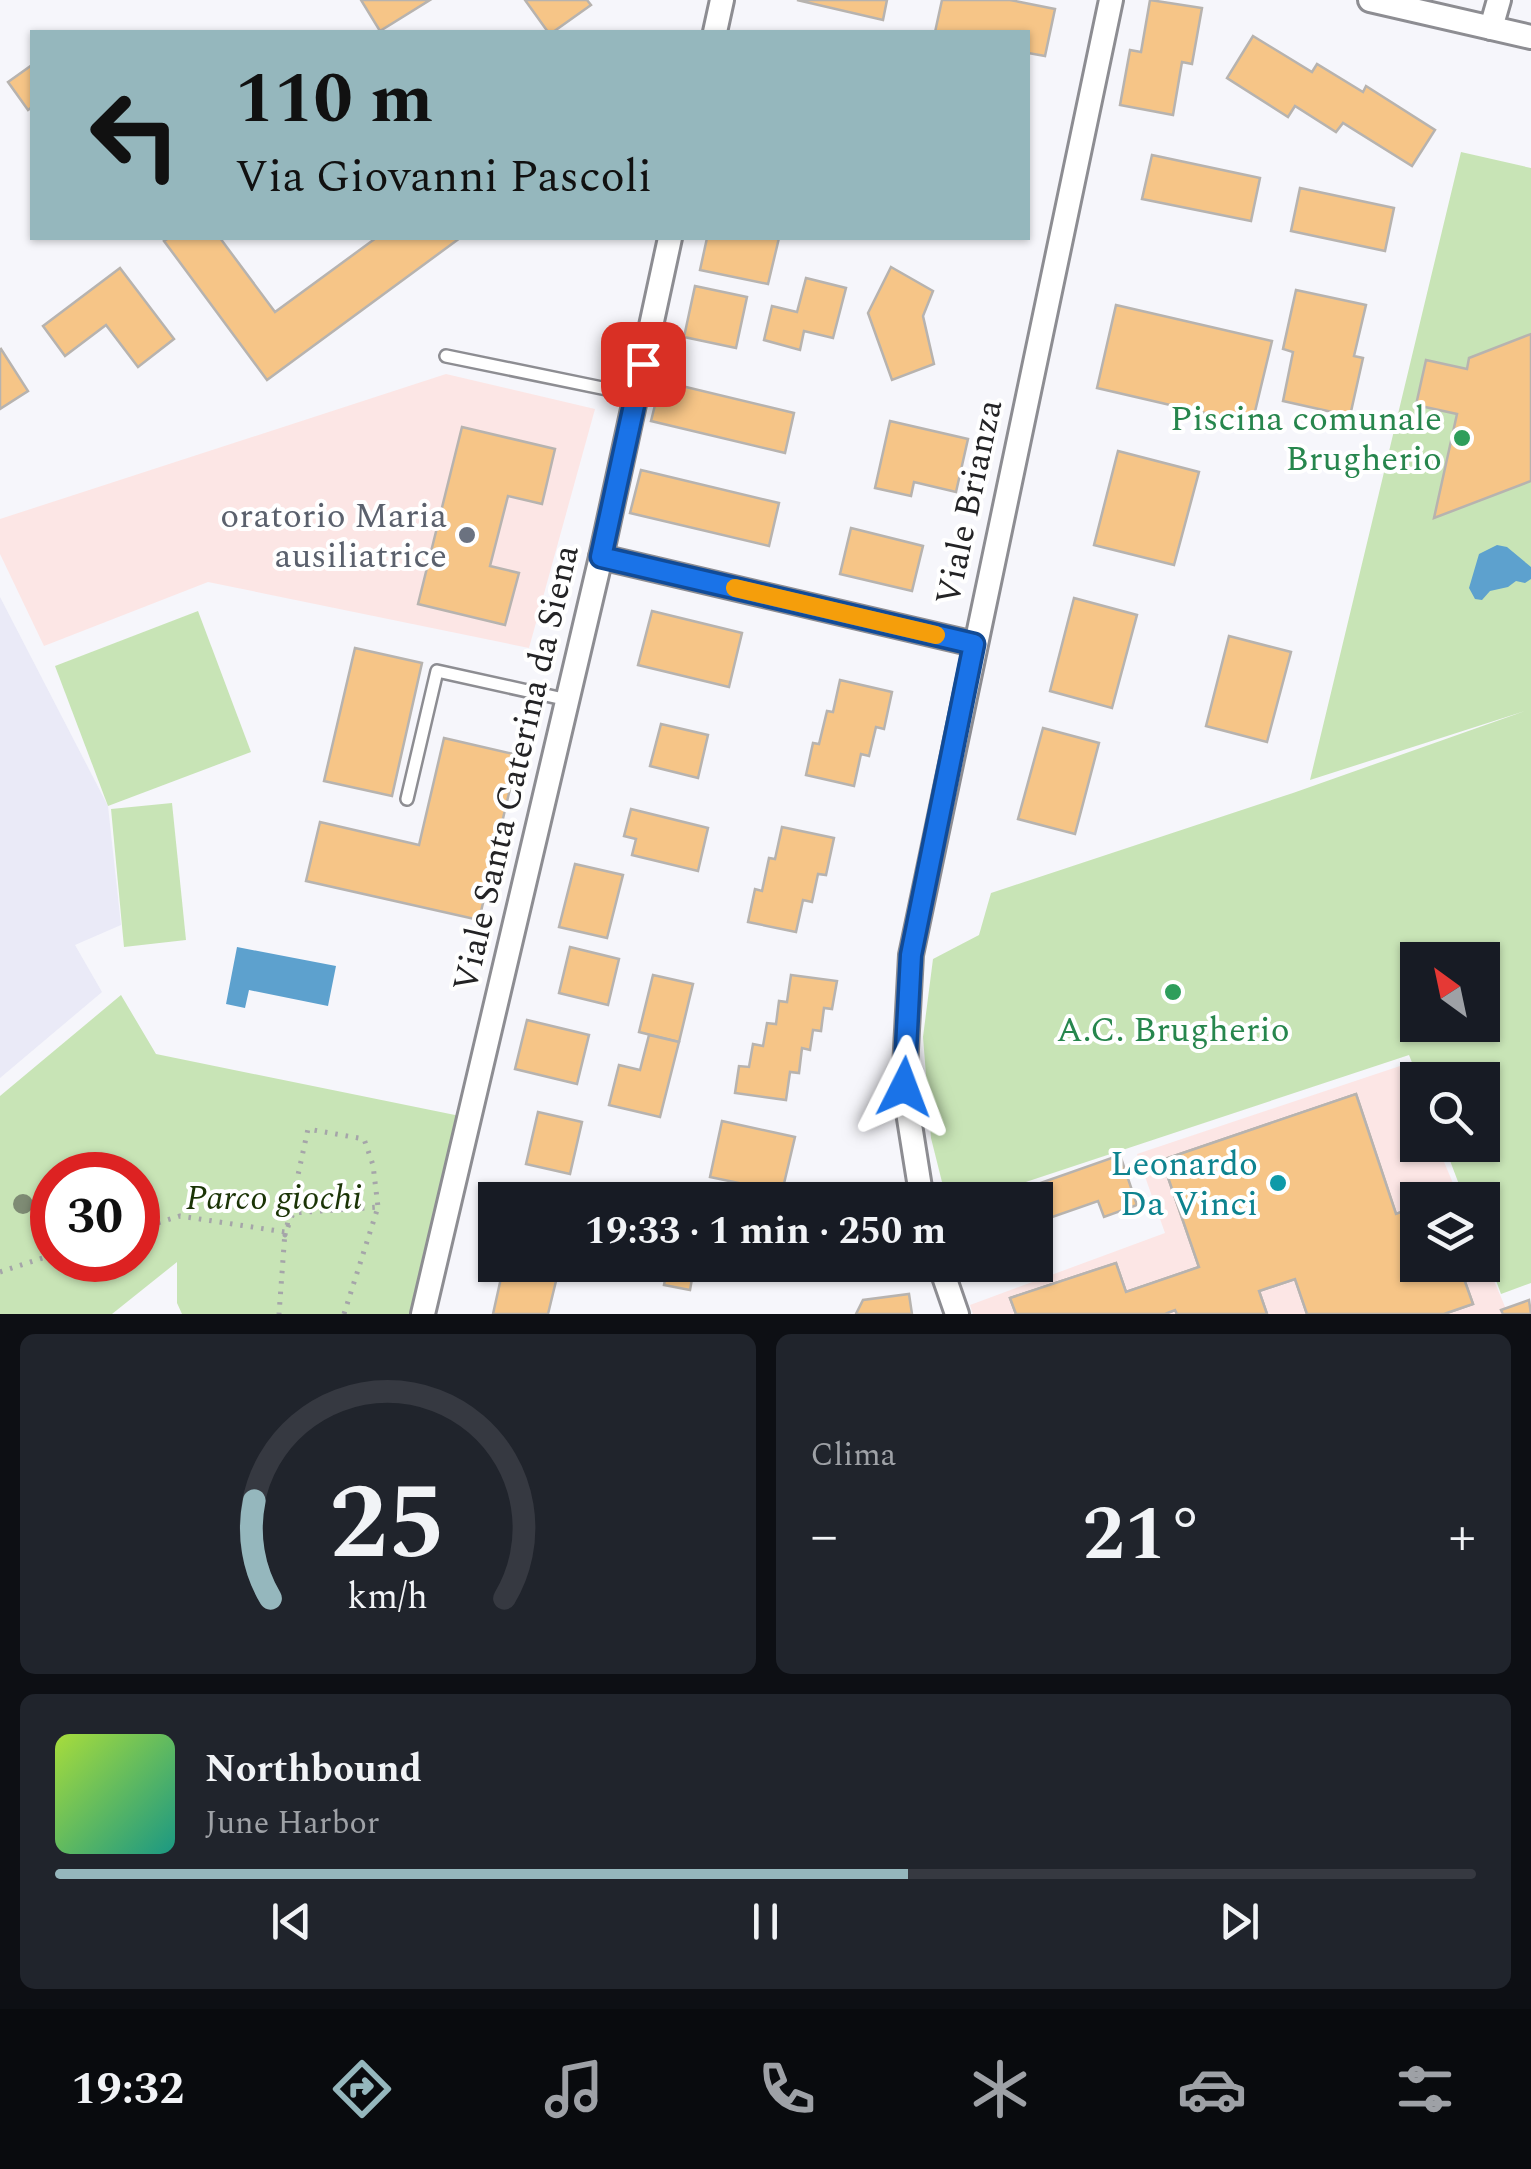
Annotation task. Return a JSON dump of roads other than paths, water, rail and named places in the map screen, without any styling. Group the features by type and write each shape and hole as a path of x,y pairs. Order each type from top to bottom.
{"street":[{"path":"715,30 722,0"},
{"name":"Viale Brianza","path":"919,1182 904,1087 911,955 1110,0"},
{"path":"1370,0 1531,38"},
{"path":"1492,28 1498,0"},
{"name":"Viale Santa Caterina da Siena","path":"423,1314 601,557 670,240"},
{"path":"601,557 974,644"},
{"path":"946,1282 957,1314"}],"lane":[{"path":"446,356 636,395"},
{"path":"408,798 438,670 568,700"}],"water":[{"path":"1497,545 1507,547 1531,567 1531,579 1490,591 1482,600 1475,599 1469,588 1479,554"},
{"path":"237,947 336,966 328,1006 249,990 245,1008 226,1004"}],"place":[{"name":"Piscina comunale Brugherio","path":"1462,438"},
{"name":"oratorio Maria ausiliatrice","path":"467,535"},
{"name":"A.C. Brugherio","path":"1173,992"},
{"name":"Leonardo Da Vinci","path":"1278,1183"}],"park label":[{"name":"Parco giochi","path":"274,1197"}]}
